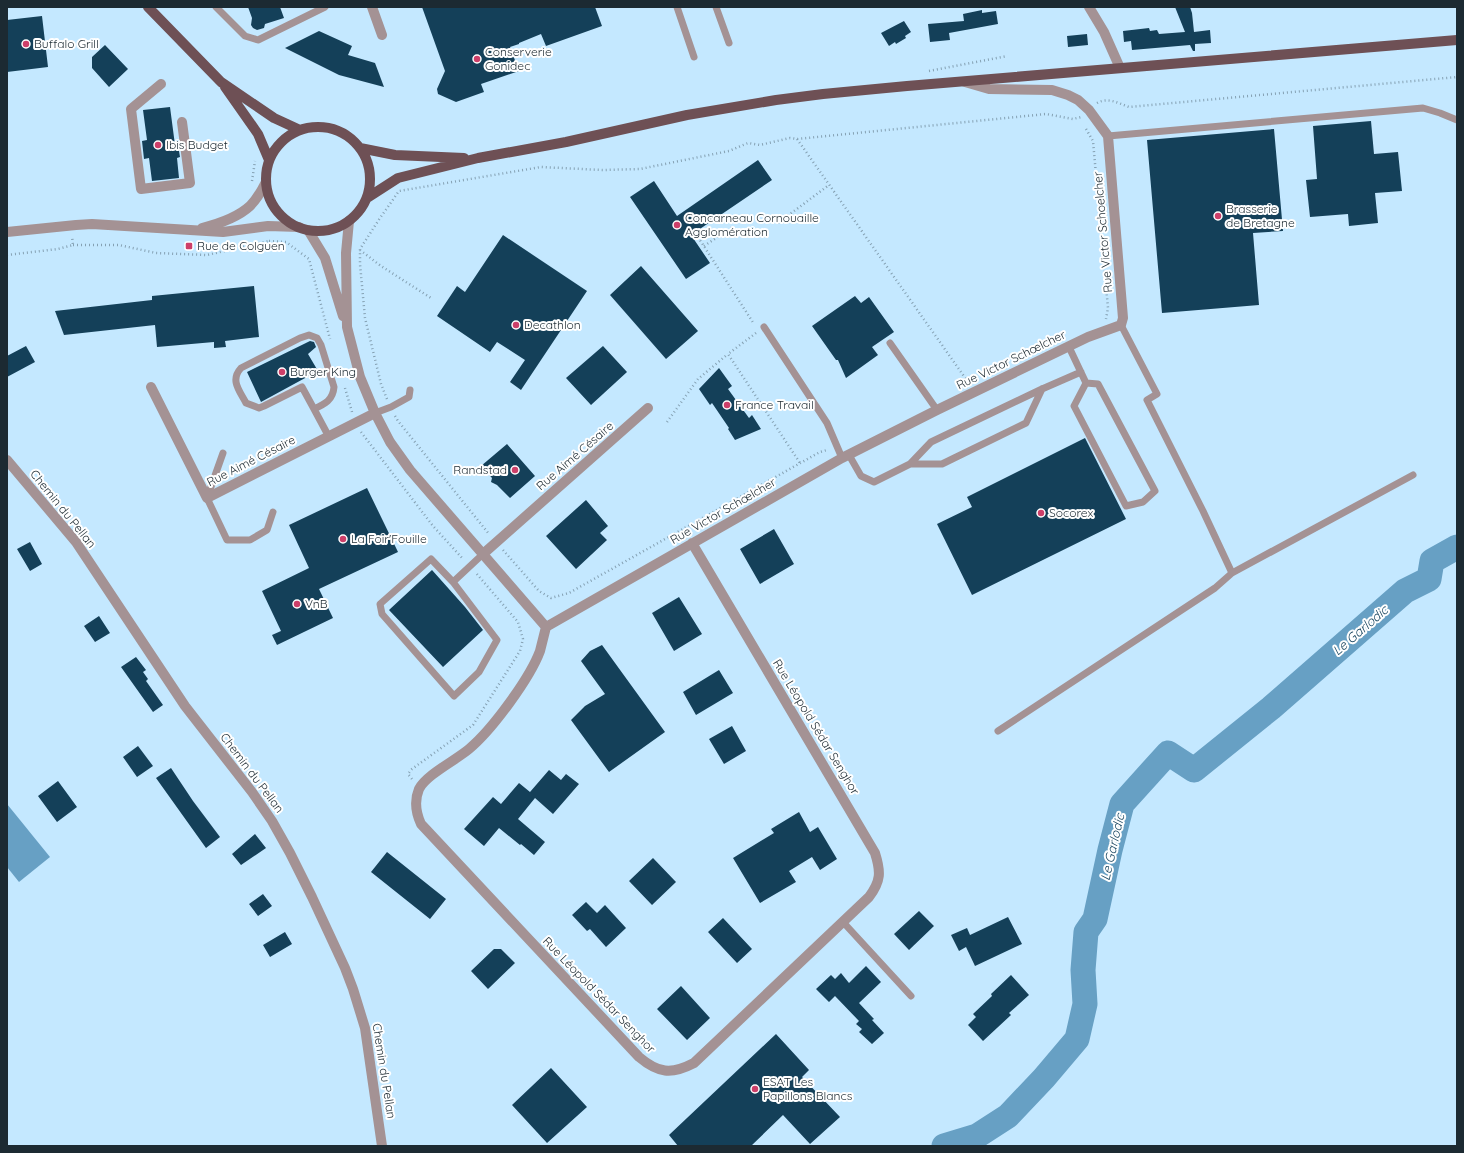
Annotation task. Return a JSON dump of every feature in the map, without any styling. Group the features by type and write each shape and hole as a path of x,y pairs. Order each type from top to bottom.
{"main road":[{"path":"148,7 221,82 258,134 270,160"},
{"path":"367,198 398,178 478,158 559,144 688,115 776,100 846,92 1457,40"},
{"path":"221,82 274,118 300,130"},
{"path":"317,126 333,129 348,136 360,148 367,159 370,172 370,185 367,198 360,211 350,221 336,228 322,231 303,228 288,221 280,214 273,204 266,182 270,160 276,148 286,138 300,130 317,126"},
{"path":"360,148 395,155 478,158"}],"street":[{"path":"372,7 382,35"},
{"path":"1089,7 1104,32 1120,68"},
{"path":"965,82 988,89 1052,90 1068,95 1078,100 1089,110 1108,136"},
{"path":"161,84 131,109 141,189 190,182 182,122"},
{"name":"Rue Victor Schoelcher","path":"1108,136 1123,318 1121,325"},
{"path":"196,230 213,226 237,215 250,206 258,197 266,182"},
{"path":"347,327 346,253 350,221"},
{"path":"7,232 70,225 110,224 223,232 262,227 303,228 325,258 347,327 360,377 375,414 390,442 410,470 546,627 539,651 531,668 491,726 469,749 432,776 420,788"},
{"name":"Rue Victor Schœlcher","path":"546,627 846,456 1088,337 1121,325"},
{"name":"Rue Aimé Césaire","path":"151,387 207,498 375,414"},
{"name":"Rue Aimé Césaire","path":"483,554 648,408"},
{"name":"Chemin du Pellan","path":"7,460 76,542 184,706 252,792 272,821 290,853 312,897 344,968 361,1015 366,1035 382,1146"},
{"name":"Rue Léopold Sédar Senghor","path":"420,788 416,805 417,815 421,824 634,1052 650,1067 664,1070 674,1071 694,1063 869,897 876,888 880,879 875,853 692,543"}],"lane":[{"path":"216,7 245,36 258,40 325,7"},
{"path":"677,7 694,57"},
{"path":"716,7 729,43"},
{"path":"1108,136 1422,108 1457,120"},
{"path":"1121,325 1157,394 1147,400 1203,511 1232,573"},
{"path":"764,327 827,423 838,447 861,476 874,482 910,464 932,442 1081,372"},
{"path":"314,409 326,403 334,393 334,387 321,345 317,338 309,335 300,338 241,368 237,373 235,380 246,403 258,408 302,386 314,409 329,437"},
{"path":"890,343 937,410"},
{"path":"1069,347 1086,383"},
{"path":"1086,383 1098,384 1155,491 1143,502 1126,506 1074,406 1086,383"},
{"path":"910,464 942,464 1026,423 1042,389"},
{"path":"375,414 409,397 410,390"},
{"path":"223,454 207,498 227,540 250,540 267,530 273,512"},
{"path":"998,731 1215,588 1232,573 1413,475"},
{"path":"453,582 483,554"},
{"path":"431,559 453,582 497,640 479,672 454,696 382,614 380,604 431,559"},
{"path":"843,922 911,996"}],"path":[{"path":"838,447 820,452 569,593 551,598 539,591 496,542 398,421 381,384 365,318 360,249 399,191 541,167 602,170 640,169 729,151 748,143 760,145 790,138 797,139 1046,114 1073,119 1080,118 1101,100 1110,100 1129,107 1457,77"},
{"path":"1080,118 1093,141 1094,149 1108,308 1106,320 1100,322"},
{"path":"797,139 969,384 962,387"},
{"path":"252,183 256,156"},
{"path":"778,223 829,185"},
{"path":"70,225 73,245"},
{"path":"262,227 269,241"},
{"path":"704,246 733,227"},
{"path":"668,422 698,379 759,330 698,237"},
{"path":"7,255 58,249 73,245 119,245 156,253 207,255 269,241 286,242 309,259 331,339"},
{"path":"360,249 381,266 431,298"},
{"path":"728,354 800,463"},
{"path":"344,385 355,423 366,440 433,526 518,622 523,639 520,651 473,725 412,769 408,774 420,788"}],"water":[{"path":"7,804 50,857 19,882 7,867"}],"building":[{"path":"248,7 280,7 284,18 265,24 264,28 257,30 251,25 252,18"},
{"name":"Conserverie Gonidec","path":"422,7 595,7 602,26 546,46 541,34 510,47 519,71 481,84 484,92 456,102 438,94 437,89 445,71"},
{"path":"1175,7 1190,7 1194,32 1210,30 1211,43 1195,44 1195,51 1193,51 1190,45 1132,50 1131,41 1124,42 1123,31 1149,28 1150,31 1157,30 1159,34 1185,32"},
{"path":"982,10 982,13 996,11 998,24 949,33 950,40 930,42 928,24 964,21 963,14"},
{"name":"Buffalo Grill","path":"42,16 48,67 7,72 7,20"},
{"path":"904,21 911,32 905,36 906,38 889,46 881,33"},
{"path":"319,31 352,46 348,55 375,63 384,87 339,75 285,48"},
{"path":"1087,34 1088,45 1068,47 1067,36"},
{"path":"105,45 128,69 109,87 92,68 92,57"},
{"name":"Ibis Budget","path":"170,107 175,145 178,145 180,157 177,158 179,178 152,181 149,158 144,159 142,141 147,140 143,110"},
{"path":"1371,121 1374,154 1398,152 1402,191 1375,193 1378,223 1349,226 1348,214 1310,217 1306,180 1317,179 1313,126"},
{"name":"Brasserie de Bretagne","path":"1274,129 1283,231 1253,233 1259,305 1162,313 1147,140"},
{"name":"Concarneau Cornouaille Agglomération","path":"758,160 772,180 691,235 710,263 686,279 630,197 654,181 677,216"},
{"path":"503,235 587,291 521,390 510,382 525,360 497,342 490,352 437,316 457,286 465,292"},
{"path":"641,266 698,331 666,359 610,295"},
{"path":"254,286 259,337 225,341 226,347 214,348 214,342 157,347 155,325 64,335 55,311 152,300 152,296"},
{"path":"855,296 861,303 869,297 894,332 872,347 878,355 846,378 838,360 836,360 812,326"},
{"name":"Burger King","path":"310,341 314,342 316,347 308,354 318,371 261,402 247,372"},
{"path":"26,346 35,362 7,377 7,356"},
{"path":"603,346 627,372 591,405 566,378"},
{"path":"719,368 732,386 728,389 749,418 752,415 761,429 735,440 728,429 729,428 712,403 710,405 699,389"},
{"name":"Socorex","path":"1085,438 1126,519 972,595 937,524 972,507 967,497"},
{"path":"507,444 535,476 510,498 497,485 491,482 492,478 481,466"},
{"name":"La Foir'Fouille","path":"367,488 398,552 319,589 333,618 277,645 272,635 281,631 262,591 309,568 289,525"},
{"path":"586,500 608,526 600,533 607,540 576,569 546,536"},
{"path":"774,529 794,564 760,584 740,549"},
{"path":"30,542 42,564 30,571 17,549"},
{"path":"432,570 483,630 443,667 389,610"},
{"path":"679,597 702,634 674,651 652,613"},
{"path":"99,616 110,633 95,642 84,626"},
{"path":"602,645 665,732 609,772 571,720 585,706 605,694 581,661 590,651"},
{"path":"136,657 146,670 143,672 148,679 146,681 163,705 153,712 121,667"},
{"path":"719,670 733,693 696,715 683,692"},
{"path":"732,726 746,751 724,764 709,739"},
{"path":"138,746 153,766 137,777 123,757"},
{"path":"171,768 220,837 206,848 156,778"},
{"path":"549,770 561,780 566,774 579,784 553,814 535,798 518,819 545,842 534,855 499,828 484,846 464,829 493,797 501,804 519,783 530,792"},
{"path":"58,781 77,807 57,822 38,796"},
{"path":"799,812 810,832 818,827 837,859 820,870 812,857 789,871 796,882 760,903 733,858 774,833 771,829"},
{"path":"255,834 266,848 241,865 232,854"},
{"path":"387,852 446,899 430,919 371,872"},
{"path":"653,858 676,882 652,905 629,881"},
{"path":"263,894 272,906 258,916 249,904"},
{"path":"586,902 597,913 605,905 626,928 606,947 590,929 587,931 572,915"},
{"path":"919,911 934,926 909,950 894,934"},
{"path":"1008,917 1022,944 975,966 966,947 959,951 951,935 967,928 970,935"},
{"path":"723,918 752,949 737,963 708,932"},
{"path":"285,932 292,944 270,957 263,945"},
{"path":"494,949 501,949 515,963 488,989 471,971"},
{"path":"866,966 881,982 859,1003 874,1019 872,1020 884,1033 872,1044 859,1032 862,1029 856,1024 859,1021 835,996 829,1002 816,989 831,975 835,979 841,973 849,983"},
{"path":"1011,975 1029,995 1009,1013 1011,1015 983,1041 968,1025 976,1017 973,1014"},
{"path":"681,986 710,1018 687,1040 657,1009"},
{"name":"ESAT Les Papillons Blancs","path":"776,1034 809,1070 802,1077 840,1117 810,1144 783,1115 751,1146 678,1146 669,1135"},
{"path":"551,1068 587,1107 547,1143 512,1105"}],"waterway":[{"name":"Le Garlodic","path":"944,1146 977,1136 1008,1116 1044,1078 1077,1039 1085,1004 1083,970 1086,932 1095,919 1122,804 1168,753 1194,770 1271,708 1405,591 1429,579 1432,561 1457,547"}],"place":[{"name":"Buffalo Grill","path":"26,44"},
{"name":"Conserverie Gonidec","path":"477,59"},
{"name":"Ibis Budget","path":"158,145"},
{"name":"Brasserie de Bretagne","path":"1218,216"},
{"name":"Concarneau Cornouaille Agglomération","path":"677,225"},
{"name":"Rue de Colguen","path":"189,246"},
{"name":"Decathlon","path":"516,325"},
{"name":"Burger King","path":"282,372"},
{"name":"France Travail","path":"727,405"},
{"name":"Randstad","path":"515,470"},
{"name":"Socorex","path":"1041,513"},
{"name":"La Foir'Fouille","path":"343,539"},
{"name":"VnB","path":"297,604"},
{"name":"ESAT Les Papillons Blancs","path":"755,1089"}]}
